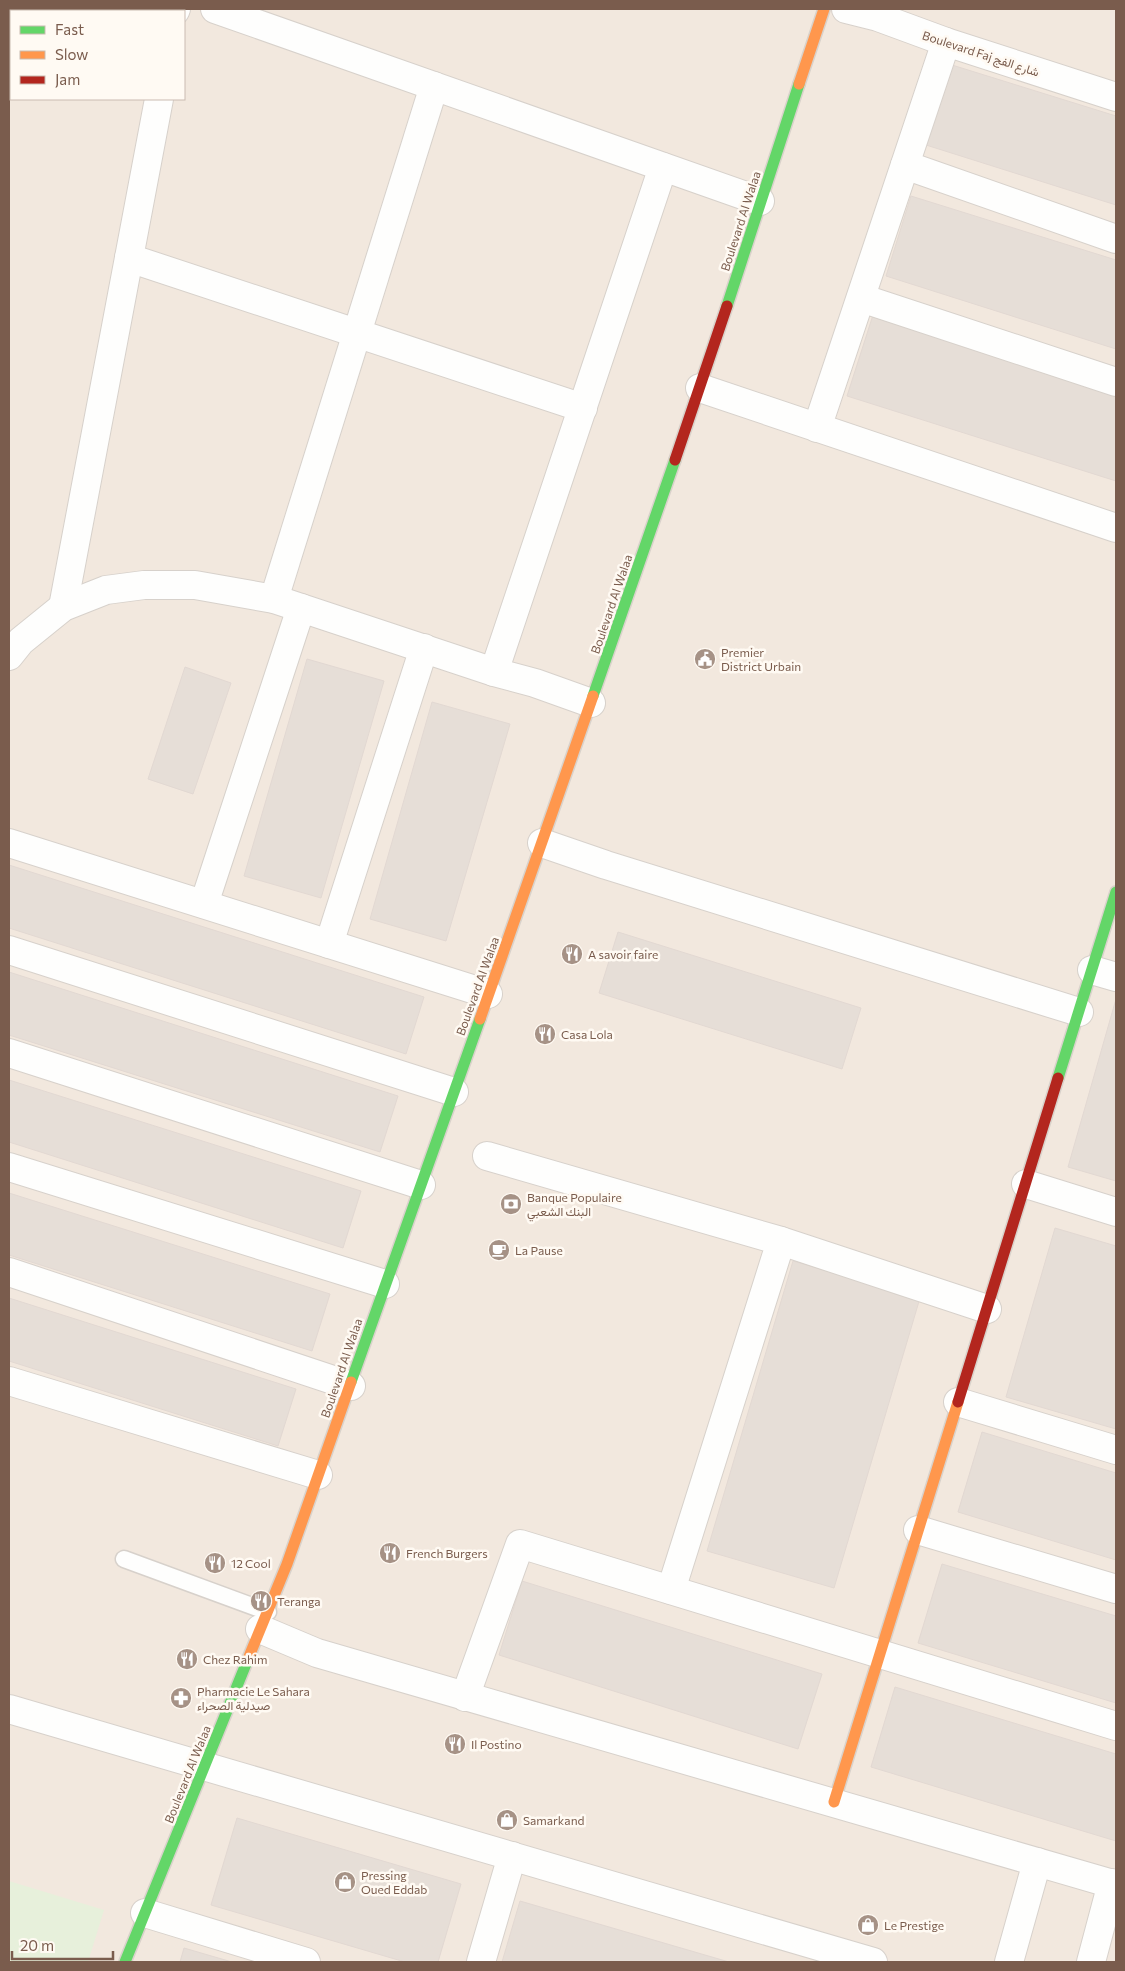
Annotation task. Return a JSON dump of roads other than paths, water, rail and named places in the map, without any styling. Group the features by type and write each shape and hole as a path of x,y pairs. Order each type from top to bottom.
{"main road":[{"name":"Boulevard Al Walaa","path":"125,1962 287,1564 542,844 700,388 824,9"},
{"path":"834,1802 1079,1012 1104,973 1116,892"}],"street":[{"path":"215,9 760,201"},
{"name":"Boulevard Faj شارع الفج","path":"846,9 878,17 946,42 1116,97"},
{"path":"817,428 946,42"},
{"path":"274,599 434,86"},
{"path":"63,607 159,100"},
{"path":"905,165 1116,239"},
{"path":"494,672 663,167"},
{"path":"129,258 583,408"},
{"path":"861,298 1116,382"},
{"path":"700,388 1116,528"},
{"path":"9,656 21,641 63,607 106,590 144,585 195,585 274,599 494,672 535,683 591,703"},
{"path":"204,904 301,608"},
{"path":"329,944 424,648"},
{"path":"9,842 488,994"},
{"path":"542,844 1079,1012"},
{"path":"9,950 454,1092"},
{"path":"9,1053 421,1185"},
{"path":"487,1156 781,1241 987,1309"},
{"path":"9,1167 385,1284"},
{"path":"1026,1184 1116,1212"},
{"path":"671,1590 781,1241"},
{"path":"9,1272 350,1386"},
{"path":"9,1381 318,1476"},
{"path":"958,1402 1116,1450"},
{"path":"918,1530 1116,1589"},
{"path":"465,1697 520,1544 1116,1726"},
{"path":"264,1620 316,1653 1114,1884 1092,1962"},
{"path":"9,1708 874,1962"},
{"path":"481,1962 512,1856"},
{"path":"1009,1962 1038,1862"},
{"path":"145,1913 306,1962"}],"lane":[{"path":"124,1559 264,1620"}],"place":[{"name":"Premier District Urbain","path":"705,659"},
{"name":"A savoir faire","path":"572,954"},
{"name":"Casa Lola","path":"545,1034"},
{"name":"Banque Populaire البنك الشعبي","path":"511,1204"},
{"name":"La Pause","path":"499,1250"},
{"name":"French Burgers","path":"390,1553"},
{"name":"12 Cool","path":"215,1563"},
{"name":"Teranga","path":"261,1601"},
{"name":"Chez Rahim","path":"187,1659"},
{"name":"Pharmacie Le Sahara صيدلية الصحراء","path":"181,1698"},
{"name":"Il Postino","path":"455,1744"},
{"name":"Samarkand","path":"507,1820"},
{"name":"Pressing Oued Eddab","path":"345,1882"},
{"name":"Le Prestige","path":"868,1925"}]}
